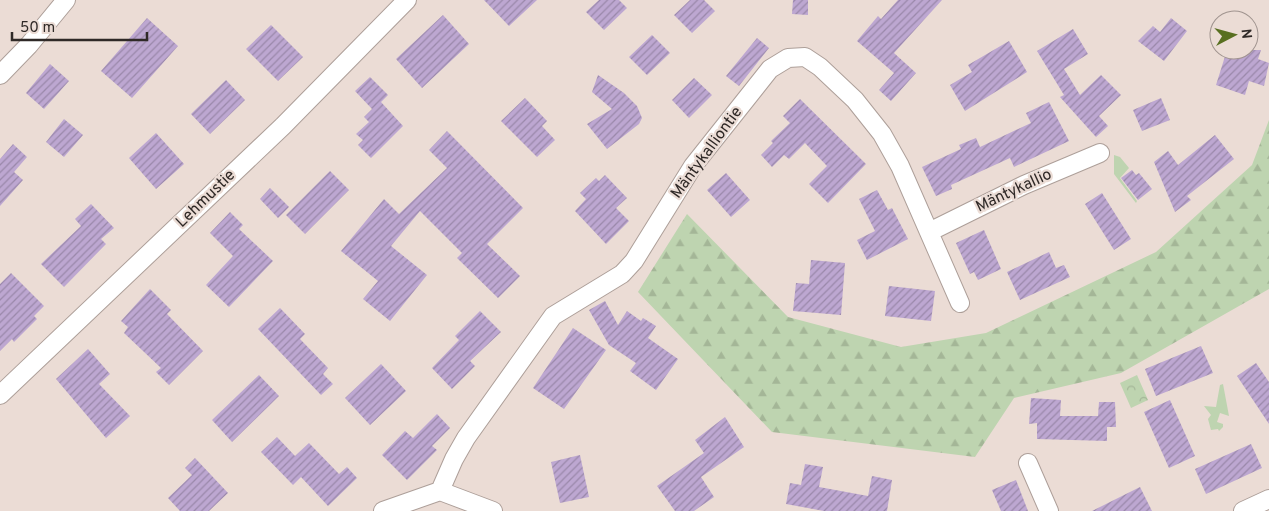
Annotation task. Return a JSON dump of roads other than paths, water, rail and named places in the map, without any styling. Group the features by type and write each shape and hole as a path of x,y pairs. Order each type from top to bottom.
{"street":[{"path":"0,75 29,45 66,0"},
{"name":"Lehmustie","path":"0,394 283,126 407,0"},
{"name":"Mäntykalliontie","path":"440,491 454,459 466,438 553,316 622,274 634,261 693,166 770,69 788,58 799,56 810,59 855,100 882,134 900,166 960,302"},
{"name":"Mäntykallio","path":"929,232 1024,185 1100,153"},
{"path":"1028,463 1048,511"},
{"path":"384,511 440,491 492,511"},
{"path":"1244,511 1269,499"}]}
